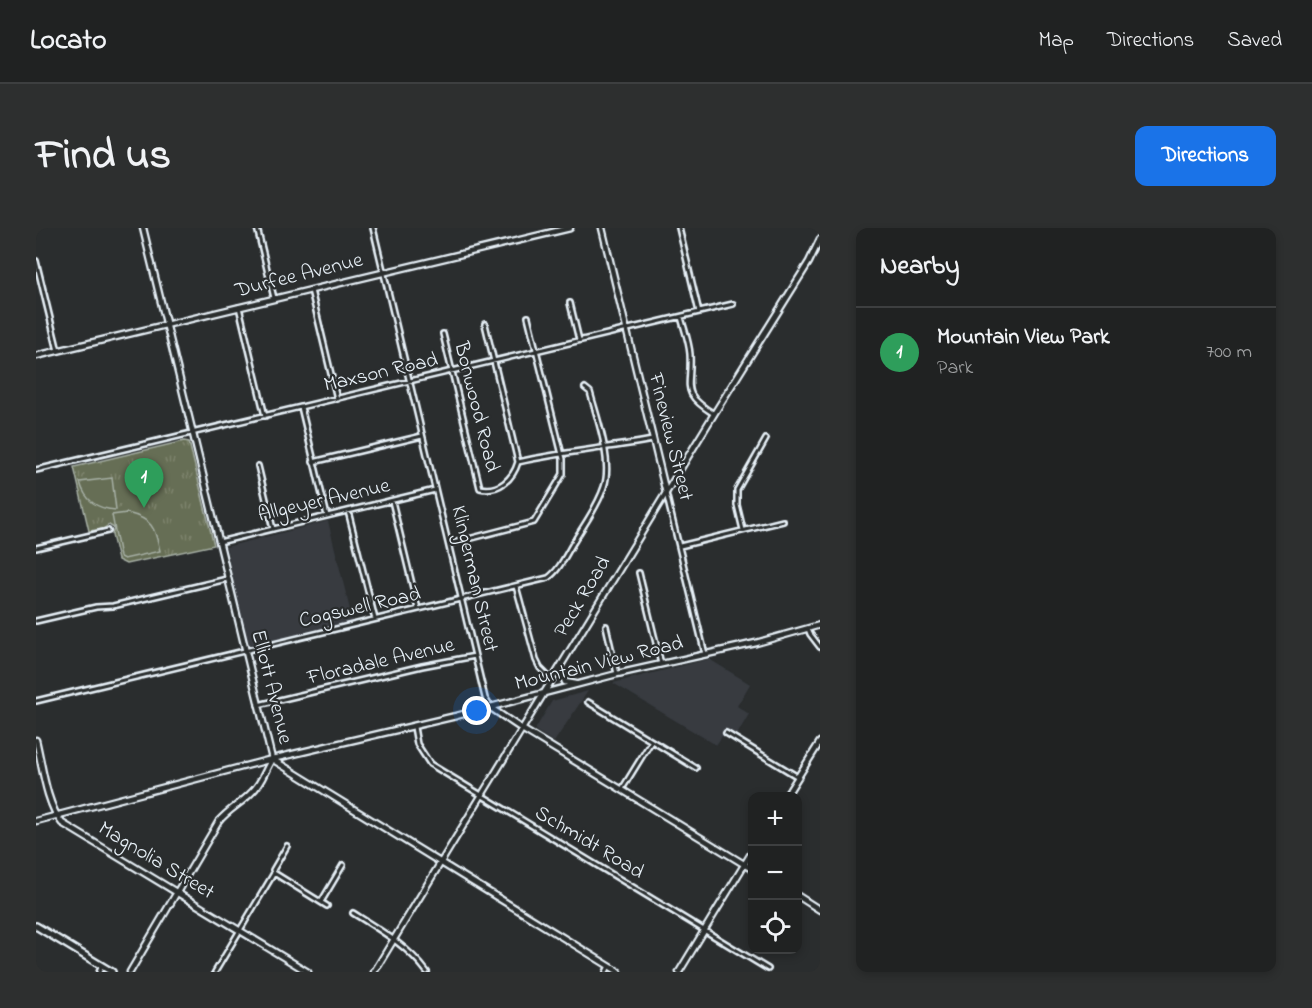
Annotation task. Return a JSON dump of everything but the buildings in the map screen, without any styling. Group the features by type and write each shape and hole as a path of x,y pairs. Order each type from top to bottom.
{"main road":[{"path":"36,926 101,969 112,972"}],"street":[{"name":"Elliott Avenue","path":"143,228 272,759 619,972"},
{"path":"257,228 274,298"},
{"name":"Klingerman Street","path":"372,228 485,698 491,708"},
{"name":"Durfee Avenue","path":"36,356 570,228"},
{"name":"Fineview Street","path":"602,228 705,654"},
{"path":"679,228 699,312"},
{"name":"Peck Road","path":"374,972 813,255 820,239"},
{"path":"813,255 820,250"},
{"path":"36,261 58,351"},
{"path":"310,290 337,399"},
{"path":"570,303 579,340"},
{"name":"Maxson Road","path":"36,471 732,304"},
{"path":"239,308 265,416"},
{"path":"449,544 534,522 563,474 561,452 528,317"},
{"path":"681,317 689,347 689,387 697,402 714,414"},
{"path":"485,324 518,462 561,452 604,449 653,440"},
{"name":"Bonwood Road","path":"443,334 480,488 488,489 502,485 515,471 518,462"},
{"name":"Cogswell Road","path":"36,701 548,578 560,565 604,490 607,470 604,449 590,392 585,388"},
{"path":"301,407 327,516"},
{"path":"313,462 422,436"},
{"path":"743,530 736,494 742,479 766,439"},
{"path":"258,466 273,529"},
{"name":"Allgeyer Avenue","path":"219,542 435,490"},
{"path":"392,501 418,609"},
{"path":"348,511 375,620"},
{"path":"680,546 783,521"},
{"path":"36,548 108,531"},
{"path":"639,573 661,664"},
{"path":"36,621 96,607 113,606 227,579"},
{"path":"516,586 536,660 540,668 552,680"},
{"path":"606,626 617,674"},
{"name":"Mountain View Road","path":"36,821 272,759 414,727 617,674 820,626"},
{"path":"808,628 820,646"},
{"name":"Floradale Avenue","path":"258,705 422,666 475,656"},
{"path":"560,668 565,682 582,684"},
{"path":"588,702 696,768"},
{"path":"491,708 748,866"},
{"name":"Schmidt Road","path":"414,727 417,744 430,764 768,969"},
{"path":"726,733 798,777"},
{"path":"36,740 57,816"},
{"path":"622,789 651,742"},
{"path":"789,792 820,742"},
{"path":"130,972 219,821 228,811 254,792 261,783 272,759"},
{"name":"Magnolia Street","path":"57,816 67,826 239,930 282,953 300,970 308,972"},
{"path":"215,972 274,873 273,870 287,846"},
{"path":"679,972 748,860"},
{"path":"321,902 343,865"},
{"path":"274,873 327,906"},
{"path":"802,899 820,910"},
{"path":"353,914 416,956 427,972"},
{"path":"606,972 609,966"}],"shaded area":[{"path":"328,521 353,622 248,646 226,547"},
{"path":"709,659 750,684 737,706 749,714 735,738 725,732 716,745 613,683"},
{"path":"588,691 554,742 536,731 552,701"}],"green space":[{"path":"184,441 189,442 214,545 126,564 118,560 112,535 114,528 109,525 103,529 89,531 74,467"},
{"path":"112,478 116,510 103,508 93,503 85,494 80,482"},
{"path":"127,513 142,518 151,525 160,551 124,559 120,557 112,515"}],"place":[{"name":"Mountain View Park","path":"144,508"}]}
